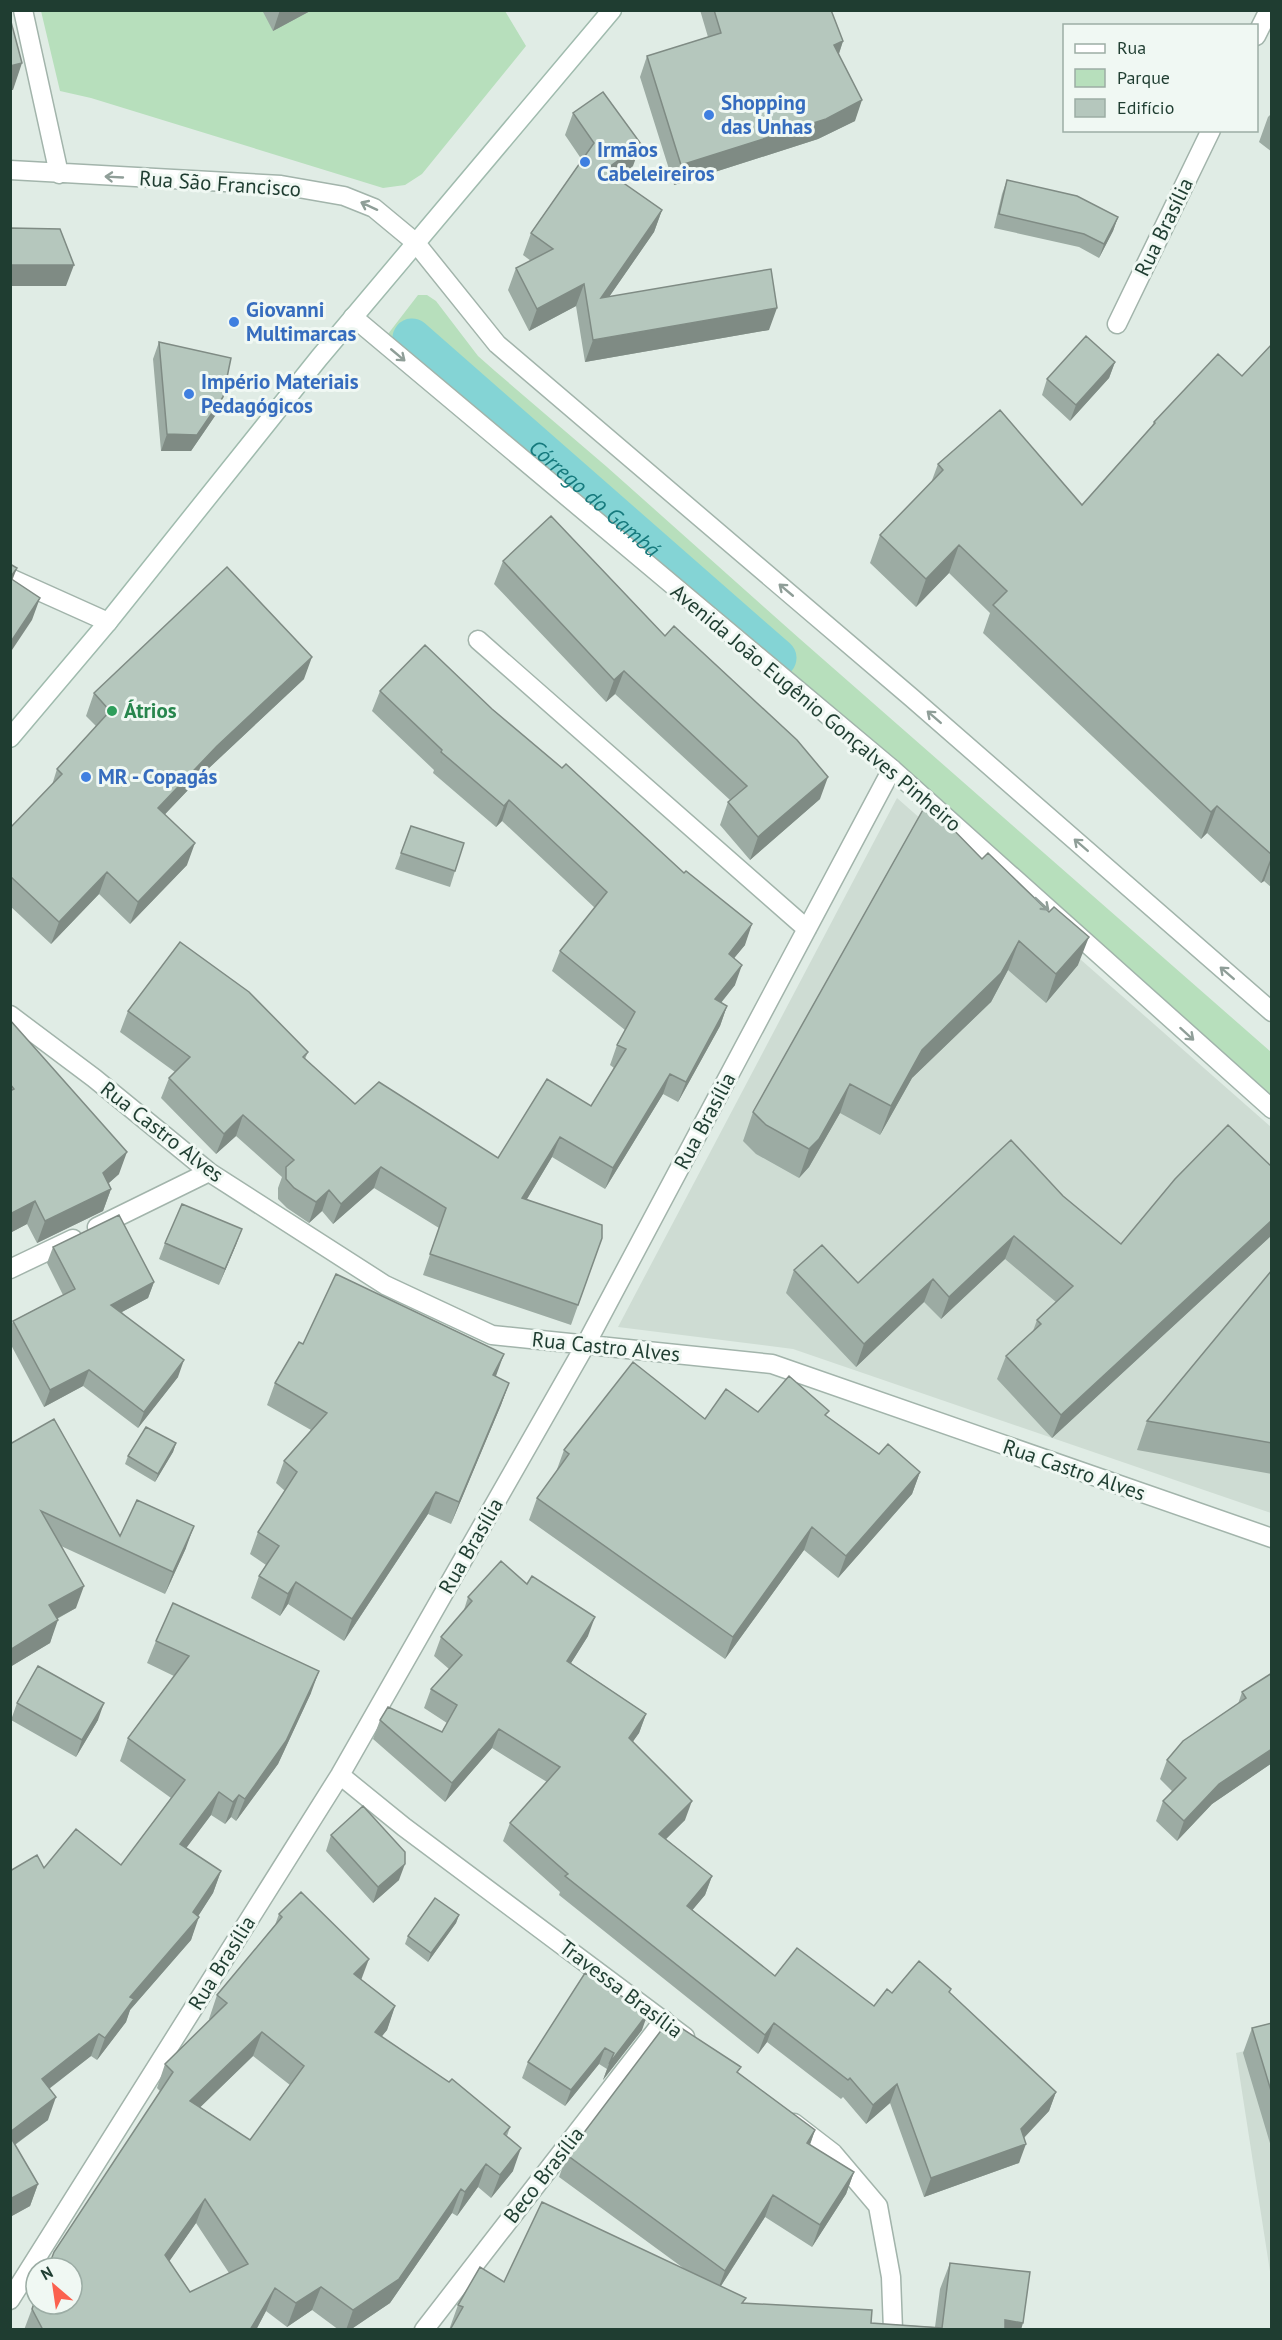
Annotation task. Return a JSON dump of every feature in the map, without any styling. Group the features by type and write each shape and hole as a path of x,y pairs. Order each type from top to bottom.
{"street":[{"path":"23,10 58,174"},
{"path":"10,738 108,622 415,242 612,10"},
{"path":"1258,34 1269,10"},
{"name":"Rua Brasília","path":"1117,324 1210,132"},
{"name":"Rua São Francisco","path":"10,170 281,185 344,196 374,208 415,242"},
{"path":"415,242 497,344 903,690 1272,1012"},
{"name":"Avenida João Eugênio Gonçalves Pinheiro","path":"353,317 892,769 1272,1109"},
{"path":"10,578 108,622"},
{"path":"478,640 807,929"},
{"name":"Rua Brasília","path":"10,2300 340,1775 586,1344 892,769"},
{"name":"Rua Castro Alves","path":"10,1015 94,1078 209,1172 385,1285 492,1335 772,1364 1272,1538"},
{"path":"10,1269 209,1172"},
{"name":"Travessa Brasília","path":"340,1775 421,1840 702,2050"},
{"name":"Beco Brasília","path":"424,2330 664,2020"},
{"path":"777,2109 833,2153 878,2206 891,2277 893,2330"}],"shaded area":[{"path":"897,798 1271,1127 1271,1513 793,1349 618,1327"},
{"path":"1271,2045 1271,2278 1236,2053"}],"green space":[{"path":"41,11 505,11 526,46 422,174 405,185 383,188 91,98 60,91"},
{"path":"418,295 427,295 436,301 478,356 1271,1052 1271,1097 389,339 388,334"}],"building":[{"path":"714,10 831,10 843,41 834,45 862,100 826,119 681,165 647,56 721,33"},
{"path":"10,18 22,63 10,66"},
{"path":"603,92 641,144 605,170 662,210 601,298 771,269 777,308 593,340 584,284 537,309 516,268 553,249 531,233 594,143 573,113"},
{"path":"1007,180 1077,196 1118,217 1104,244 1084,234 999,214"},
{"path":"10,228 60,229 74,265 10,265"},
{"path":"1086,336 1115,362 1076,405 1047,379"},
{"name":"Império Materiais Pedagógicos","path":"159,342 231,358 223,397 197,435 167,434"},
{"path":"1272,344 1272,855 1217,806 1211,812 993,605 1007,591 959,545 926,579 880,535 943,470 938,464 1000,410 1082,505 1154,422 1218,354 1242,376"},
{"path":"551,516 665,636 674,626 797,740 828,777 758,837 728,802 747,786 624,671 614,680 503,561"},
{"path":"10,564 17,568 10,578"},
{"path":"227,567 312,657 217,746 158,808 195,843 138,902 107,872 59,922 10,876 10,828 62,774 57,769 110,711 94,693"},
{"path":"10,578 40,598 10,643"},
{"path":"425,645 492,709 562,768 566,764 684,873 686,871 752,924 729,954 742,965 715,999 727,1006 686,1082 670,1074 613,1168 560,1137 522,1198 602,1225 602,1238 578,1305 430,1254 446,1208 381,1167 341,1204 329,1190 316,1202 294,1188 286,1179 286,1167 294,1160 243,1115 224,1134 169,1078 190,1057 128,1011 180,942 249,992 308,1052 303,1057 355,1104 379,1082 498,1158 547,1079 591,1106 626,1049 617,1045 635,1012 560,951 607,892 509,800 504,806 441,752 442,750 380,691"},
{"path":"924,808 943,819 982,859 988,853 1049,912 1054,907 1089,937 1056,974 1019,941 1001,973 922,1050 891,1106 850,1084 819,1139 809,1149 766,1125 753,1112"},
{"path":"411,826 464,843 455,871 401,853"},
{"path":"10,1020 127,1152 103,1173 111,1189 45,1221 35,1201 10,1214 10,1091 14,1089 10,1084"},
{"path":"1228,1125 1272,1167 1272,1220 1061,1415 1006,1356 1041,1324 1037,1320 1073,1286 1014,1236 949,1297 933,1279 864,1344 794,1270 822,1245 858,1283 1011,1140 1063,1196 1121,1244 1175,1179"},
{"path":"182,1204 242,1229 225,1269 165,1243"},
{"path":"119,1215 154,1282 111,1305 184,1360 144,1412 89,1370 50,1390 13,1321 75,1289 53,1247"},
{"path":"1272,1270 1272,1443 1147,1421"},
{"path":"336,1274 504,1354 493,1375 509,1383 459,1502 436,1492 352,1619 296,1582 288,1594 259,1576 279,1546 258,1532 297,1472 284,1461 327,1413 275,1383 299,1342 303,1344"},
{"path":"633,1362 705,1419 726,1389 758,1412 789,1376 829,1411 825,1415 879,1454 888,1444 920,1472 846,1556 812,1527 733,1637 537,1498 569,1454 564,1450"},
{"path":"54,1419 120,1536 137,1500 194,1526 173,1572 41,1511 84,1586 49,1605 58,1620 10,1650 10,1444"},
{"path":"146,1427 176,1443 158,1474 128,1456"},
{"path":"501,1561 527,1584 532,1576 595,1617 567,1661 646,1714 629,1738 692,1801 659,1834 712,1876 687,1906 775,1976 797,1948 874,2006 887,1989 892,1993 919,1961 951,1989 949,1992 1056,2092 1021,2129 1026,2144 931,2178 897,2084 873,2105 850,2078 848,2080 774,2023 765,2035 565,1876 568,1874 510,1823 560,1767 499,1729 452,1783 380,1720 388,1707 442,1732 457,1705 431,1689 462,1655 441,1637 472,1601 468,1597"},
{"path":"173,1603 319,1671 286,1741 245,1799 239,1795 233,1802 219,1792 180,1844 221,1871 193,1912 199,1917 130,1997 134,1999 105,2038 99,2034 42,2079 56,2097 10,2132 10,1871 37,1855 44,1868 76,1829 121,1865 185,1780 128,1738 189,1656 156,1641"},
{"path":"38,1666 104,1703 82,1740 17,1703"},
{"path":"1272,1673 1272,1749 1219,1784 1184,1821 1163,1801 1186,1778 1167,1760 1183,1741 1246,1698 1242,1692"},
{"path":"363,1806 405,1852 405,1864 378,1887 331,1835"},
{"path":"301,1892 369,1959 354,1974 395,2006 375,2032 449,2082 452,2079 510,2127 504,2134 521,2148 500,2175 486,2164 465,2192 461,2189 399,2279 353,2310 321,2287 296,2303 275,2288 250,2330 43,2330 36,2316 84,2316 84,2256 52,2256 54,2252 173,2072 165,2064 227,2003 217,1995 282,1917 279,1914","holes":["262,2032 304,2066 250,2140 190,2101","205,2199 248,2264 190,2292 165,2255"]},
{"path":"435,1898 459,1915 431,1953 408,1936"},
{"path":"585,1973 648,2013 609,2064 614,2053 605,2048 571,2090 528,2062"},
{"path":"669,2020 741,2067 737,2072 815,2130 807,2143 854,2172 820,2225 773,2195 725,2271 567,2155"},
{"path":"1272,2023 1272,2094 1252,2028"},
{"path":"10,2136 38,2184 10,2199"},
{"path":"542,2202 746,2298 742,2303 872,2310 871,2323 942,2328 950,2263 1030,2272 1023,2323 1005,2320 1005,2330 450,2330 463,2307 458,2305 480,2267 504,2282"}],"waterway":[{"name":"Córrego do Gambá","path":"412,338 777,658"}],"place":[{"name":"Shopping das Unhas","path":"709,115"},
{"name":"Irmãos Cabeleireiros","path":"585,162"},
{"name":"Giovanni Multimarcas","path":"234,322"},
{"name":"Império Materiais Pedagógicos","path":"189,394"},
{"name":"Átrios","path":"112,711"},
{"name":"MR - Copagás","path":"86,777"}]}
